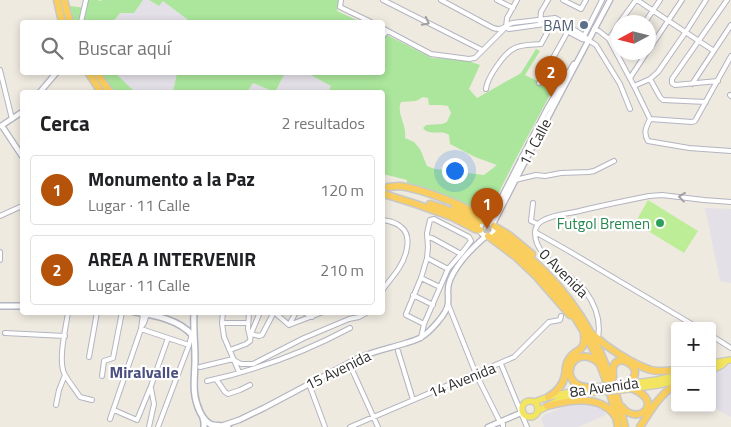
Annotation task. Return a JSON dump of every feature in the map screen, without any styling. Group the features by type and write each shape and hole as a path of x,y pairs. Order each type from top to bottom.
{"highway":[{"path":"57,0 62,20"},
{"path":"64,0 69,20"},
{"path":"90,75 100,90"},
{"path":"98,75 109,90"},
{"path":"385,189 396,186 426,193 482,217 485,225"},
{"path":"385,191 387,195 452,217 475,229 485,225 509,234 542,263 569,293 581,315 584,327 607,381 618,423"},
{"path":"492,235 520,248 556,284 581,315"},
{"path":"492,235 520,255 542,276 566,303 600,350 613,381 625,427"},
{"path":"584,327 613,350 646,368 671,370"},
{"path":"548,397 562,385 566,364 569,359 583,347 584,327"},
{"path":"593,389 574,382 570,372 571,364 583,356 595,360 601,366"},
{"path":"613,381 614,364 618,361 629,363 635,369 635,376 631,386 641,392 647,399 648,406 644,413 639,416 630,416 619,403"},
{"path":"640,427 658,401 671,387"},
{"path":"547,406 573,401 596,402 611,410 618,423"}],"main road":[{"path":"0,306 20,306"},
{"path":"149,315 161,318 185,329 193,335"},
{"path":"194,315 194,395 204,427"},
{"path":"185,329 194,322"},
{"path":"716,362 729,360"},
{"path":"716,368 729,360"},
{"name":"8a Avenida","path":"631,386 671,377"},
{"name":"8a Avenida","path":"534,402 548,397 593,389 658,385 671,382"},
{"name":"8a Avenida","path":"538,411 561,399 593,389"},
{"path":"534,402 538,406 538,411 531,417 526,416 522,412 522,407 525,403 534,402"},
{"path":"202,417 209,424 226,426"}],"street":[{"path":"81,20 86,0"},
{"path":"341,0 340,7 368,20"},
{"path":"383,0 482,50"},
{"path":"441,0 499,30 555,18 596,45 620,84 630,108"},
{"path":"497,0 513,8"},
{"path":"387,31 431,54 475,58 506,28 507,18 517,0"},
{"path":"540,22 541,12 548,0"},
{"path":"563,0 581,9 586,0"},
{"path":"626,15 637,0 714,51"},
{"path":"650,15 660,0"},
{"path":"656,40 682,0"},
{"path":"634,86 650,79 658,72 686,33 706,0"},
{"path":"718,81 675,85 672,83 672,79 726,0"},
{"path":"585,38 606,1"},
{"name":"11 Calle","path":"485,225 569,78 585,38 594,29 606,1"},
{"path":"486,89 486,84 491,75 512,49 541,44 555,18"},
{"path":"540,22 552,23 585,38"},
{"path":"692,84 731,25"},
{"path":"594,29 599,31 611,42"},
{"path":"540,83 568,31"},
{"path":"650,119 695,121 731,56"},
{"path":"621,60 650,119"},
{"path":"630,78 642,60"},
{"path":"0,70 12,119"},
{"path":"42,90 54,75"},
{"path":"650,79 662,100 706,102"},
{"path":"20,113 1,126 20,153"},
{"path":"650,119 646,127 645,137 652,143 731,151"},
{"path":"513,179 536,175 589,172 614,161"},
{"path":"534,203 531,220 538,224 541,221 556,216 649,196 662,195 731,202"},
{"path":"0,216 20,207"},
{"path":"421,338 424,324 448,269 463,254 470,243 469,237 435,219 430,220 427,233 427,258 406,314 424,324"},
{"path":"385,221 394,223 403,228 407,237 407,248 400,266 385,287"},
{"name":"0 Avenida","path":"538,224 535,232 537,245 542,253 580,285 592,302 600,324 598,339"},
{"path":"485,225 492,235"},
{"name":"15 Avenida","path":"226,426 349,362 370,353 421,338 441,318 448,304 448,284 463,254 492,235 494,232 485,225 476,245"},
{"path":"535,232 688,322"},
{"path":"427,237 463,254"},
{"path":"0,252 0,260"},
{"path":"427,258 448,269"},
{"path":"421,278 440,286"},
{"path":"413,295 433,305"},
{"path":"448,304 476,374 503,427"},
{"path":"68,315 62,365 65,375 80,397 92,400"},
{"path":"89,357 96,315"},
{"path":"102,376 104,361 114,358 121,315"},
{"path":"110,419 144,323 145,315"},
{"path":"223,315 224,337 239,372"},
{"path":"249,315 248,332 250,336"},
{"path":"230,350 248,343 259,315"},
{"path":"250,336 262,335 272,315"},
{"path":"277,315 289,325"},
{"path":"289,325 294,315"},
{"path":"289,325 316,315"},
{"path":"200,367 233,360 241,364 253,364 304,338 363,315"},
{"name":"14 Avenida","path":"350,427 501,364 514,357 549,322 560,320 561,316"},
{"path":"222,323 248,323"},
{"path":"141,328 189,343"},
{"path":"207,381 248,370 307,350 350,328"},
{"path":"5,333 64,336"},
{"path":"158,427 193,335"},
{"path":"114,410 137,420 168,338"},
{"path":"716,339 731,348"},
{"path":"398,351 413,400"},
{"path":"349,362 378,427"},
{"path":"501,364 527,427"},
{"path":"56,405 65,375"},
{"path":"216,379 228,394 250,386"},
{"path":"308,384 325,427"},
{"path":"149,427 154,404 151,386"},
{"path":"488,427 522,412"},
{"name":"15 Avenida","path":"233,427 239,420"}],"shaded area":[{"path":"143,0 149,0 159,6 163,0 188,19 115,20 120,13 134,13"},
{"path":"117,75 177,75 173,90 133,90"},
{"path":"284,75 311,75 331,86 329,90 276,90"},
{"path":"252,83 270,90 248,90"},
{"path":"705,208 731,209 731,283 720,281"},
{"path":"731,364 731,417 716,409 716,371"},
{"path":"576,405 599,407 606,415 578,427 544,427 541,419 544,415 563,407"}],"green space":[{"path":"88,0 143,0 134,13 120,13 115,20 74,20 70,6 85,8"},
{"path":"149,0 339,0 337,11 357,20 187,20 163,1 159,6"},
{"path":"385,34 432,58 462,59 480,65 469,89 477,98 521,73 536,49 540,51 525,75 553,89 487,217 449,198 407,184 407,180 385,174 385,90 329,90 331,86 311,75 385,75","holes":["423,97 428,98 429,105 448,106 451,113 447,122 426,125 423,128 426,131 446,133 449,135 450,144 475,157 497,165 484,175 435,169 427,166 420,149 414,142 405,138 405,128 400,106 401,102 416,101"]},
{"path":"101,75 117,75 133,90 113,90"},
{"path":"176,75 284,75 276,90 270,90 253,83 248,90 173,90"},
{"path":"648,200 698,231 684,253 635,223"}],"tunnel":[{"path":"480,221 498,233"},
{"path":"477,225 495,236"}],"place":[{"name":"BAM","path":"584,25"},
{"name":"AREA A INTERVENIR","path":"551,97"},
{"name":"Futgol Bremen","path":"660,223"},
{"name":"Monumento a la Paz","path":"487,229"}],"district":[{"name":"Miralvalle","path":"144,372"}]}
